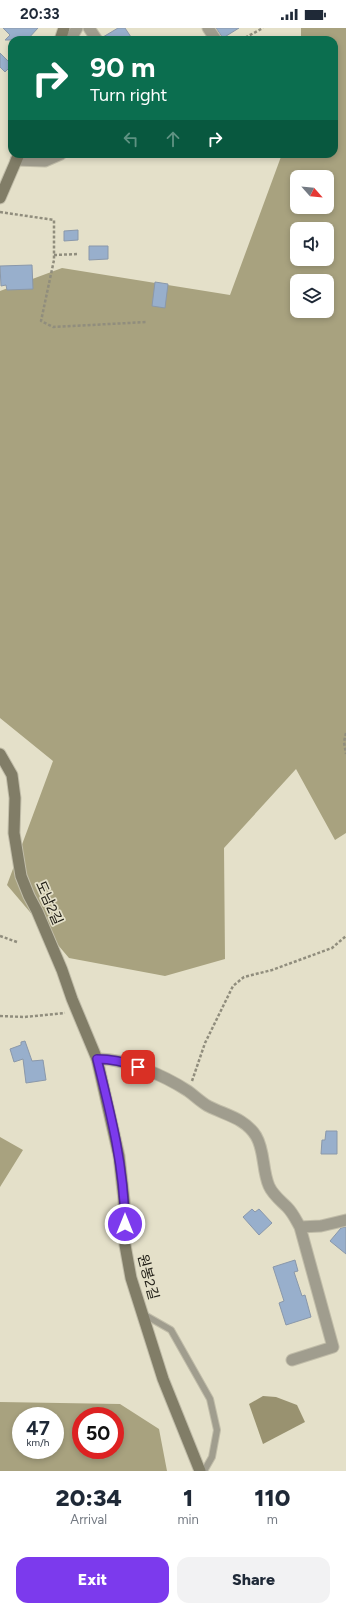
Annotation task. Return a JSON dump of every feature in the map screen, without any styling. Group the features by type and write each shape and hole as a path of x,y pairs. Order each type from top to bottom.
{"main road":[{"path":"0,198 17,158"},
{"name":"도남2길","path":"0,754 12,775 15,798 14,833 22,876 28,896 37,911 62,970 97,1059"},
{"name":"원봉2길","path":"97,1059 120,1156 124,1200 125,1245 131,1278 163,1380 200,1471"}],"street":[{"path":"24,158 45,161 52,158"},
{"path":"97,1059 125,1062 144,1069 187,1090 207,1106 230,1114 246,1125 256,1136 262,1151 269,1186 276,1198 294,1215 300,1227 333,1347 292,1360"},
{"path":"300,1227 321,1226 346,1220"}],"lane":[{"path":"143,1314 171,1330 210,1399 217,1430 212,1457 204,1471"}],"path":[{"path":"249,36 263,28"},
{"path":"0,212 54,220 54,255 41,321 53,326 147,322"},
{"path":"54,255 79,254"},
{"path":"346,733 344,742 346,754"},
{"path":"0,936 17,942"},
{"path":"187,1090 205,1043 233,986 244,977 272,970 332,948 346,936"},
{"path":"0,1016 24,1017 78,1012"}],"shaded area":[{"path":"301,28 346,28 346,833 335,840 296,769 224,848 225,959 165,976 69,958 7,885 53,761 0,718 0,291 62,268 230,295 281,158 338,158 338,36 301,36"},
{"path":"0,1137 23,1150 0,1187"},
{"path":"263,1396 276,1397 297,1405 305,1422 263,1444 249,1404"},
{"path":"0,1402 120,1404 159,1429 167,1471 0,1471"}],"building":[{"path":"3,28 38,28 31,36 9,36 10,35"},
{"path":"118,28 125,28 130,36 105,36"},
{"path":"216,28 239,28 226,36 222,36"},
{"path":"0,53 8,61 8,69 5,72 0,67"},
{"path":"78,230 78,240 64,241 64,231"},
{"path":"89,246 108,246 108,259 89,260"},
{"path":"32,265 33,289 7,290 6,285 1,286 0,266"},
{"path":"155,282 168,284 165,308 152,306"},
{"path":"25,1041 32,1061 43,1060 46,1080 26,1083 23,1059 14,1062 10,1049 21,1045 21,1042"},
{"path":"326,1131 337,1131 337,1154 321,1154 322,1140 325,1140"},
{"path":"252,1209 255,1212 259,1209 272,1223 259,1235 243,1217"},
{"path":"346,1227 346,1254 330,1241 341,1228"},
{"path":"295,1260 298,1271 294,1272 302,1296 305,1295 311,1317 286,1325 279,1303 284,1301 273,1267"}],"route":[{"path":"125,1224 120,1156 97,1059 125,1062 138,1067"}]}
